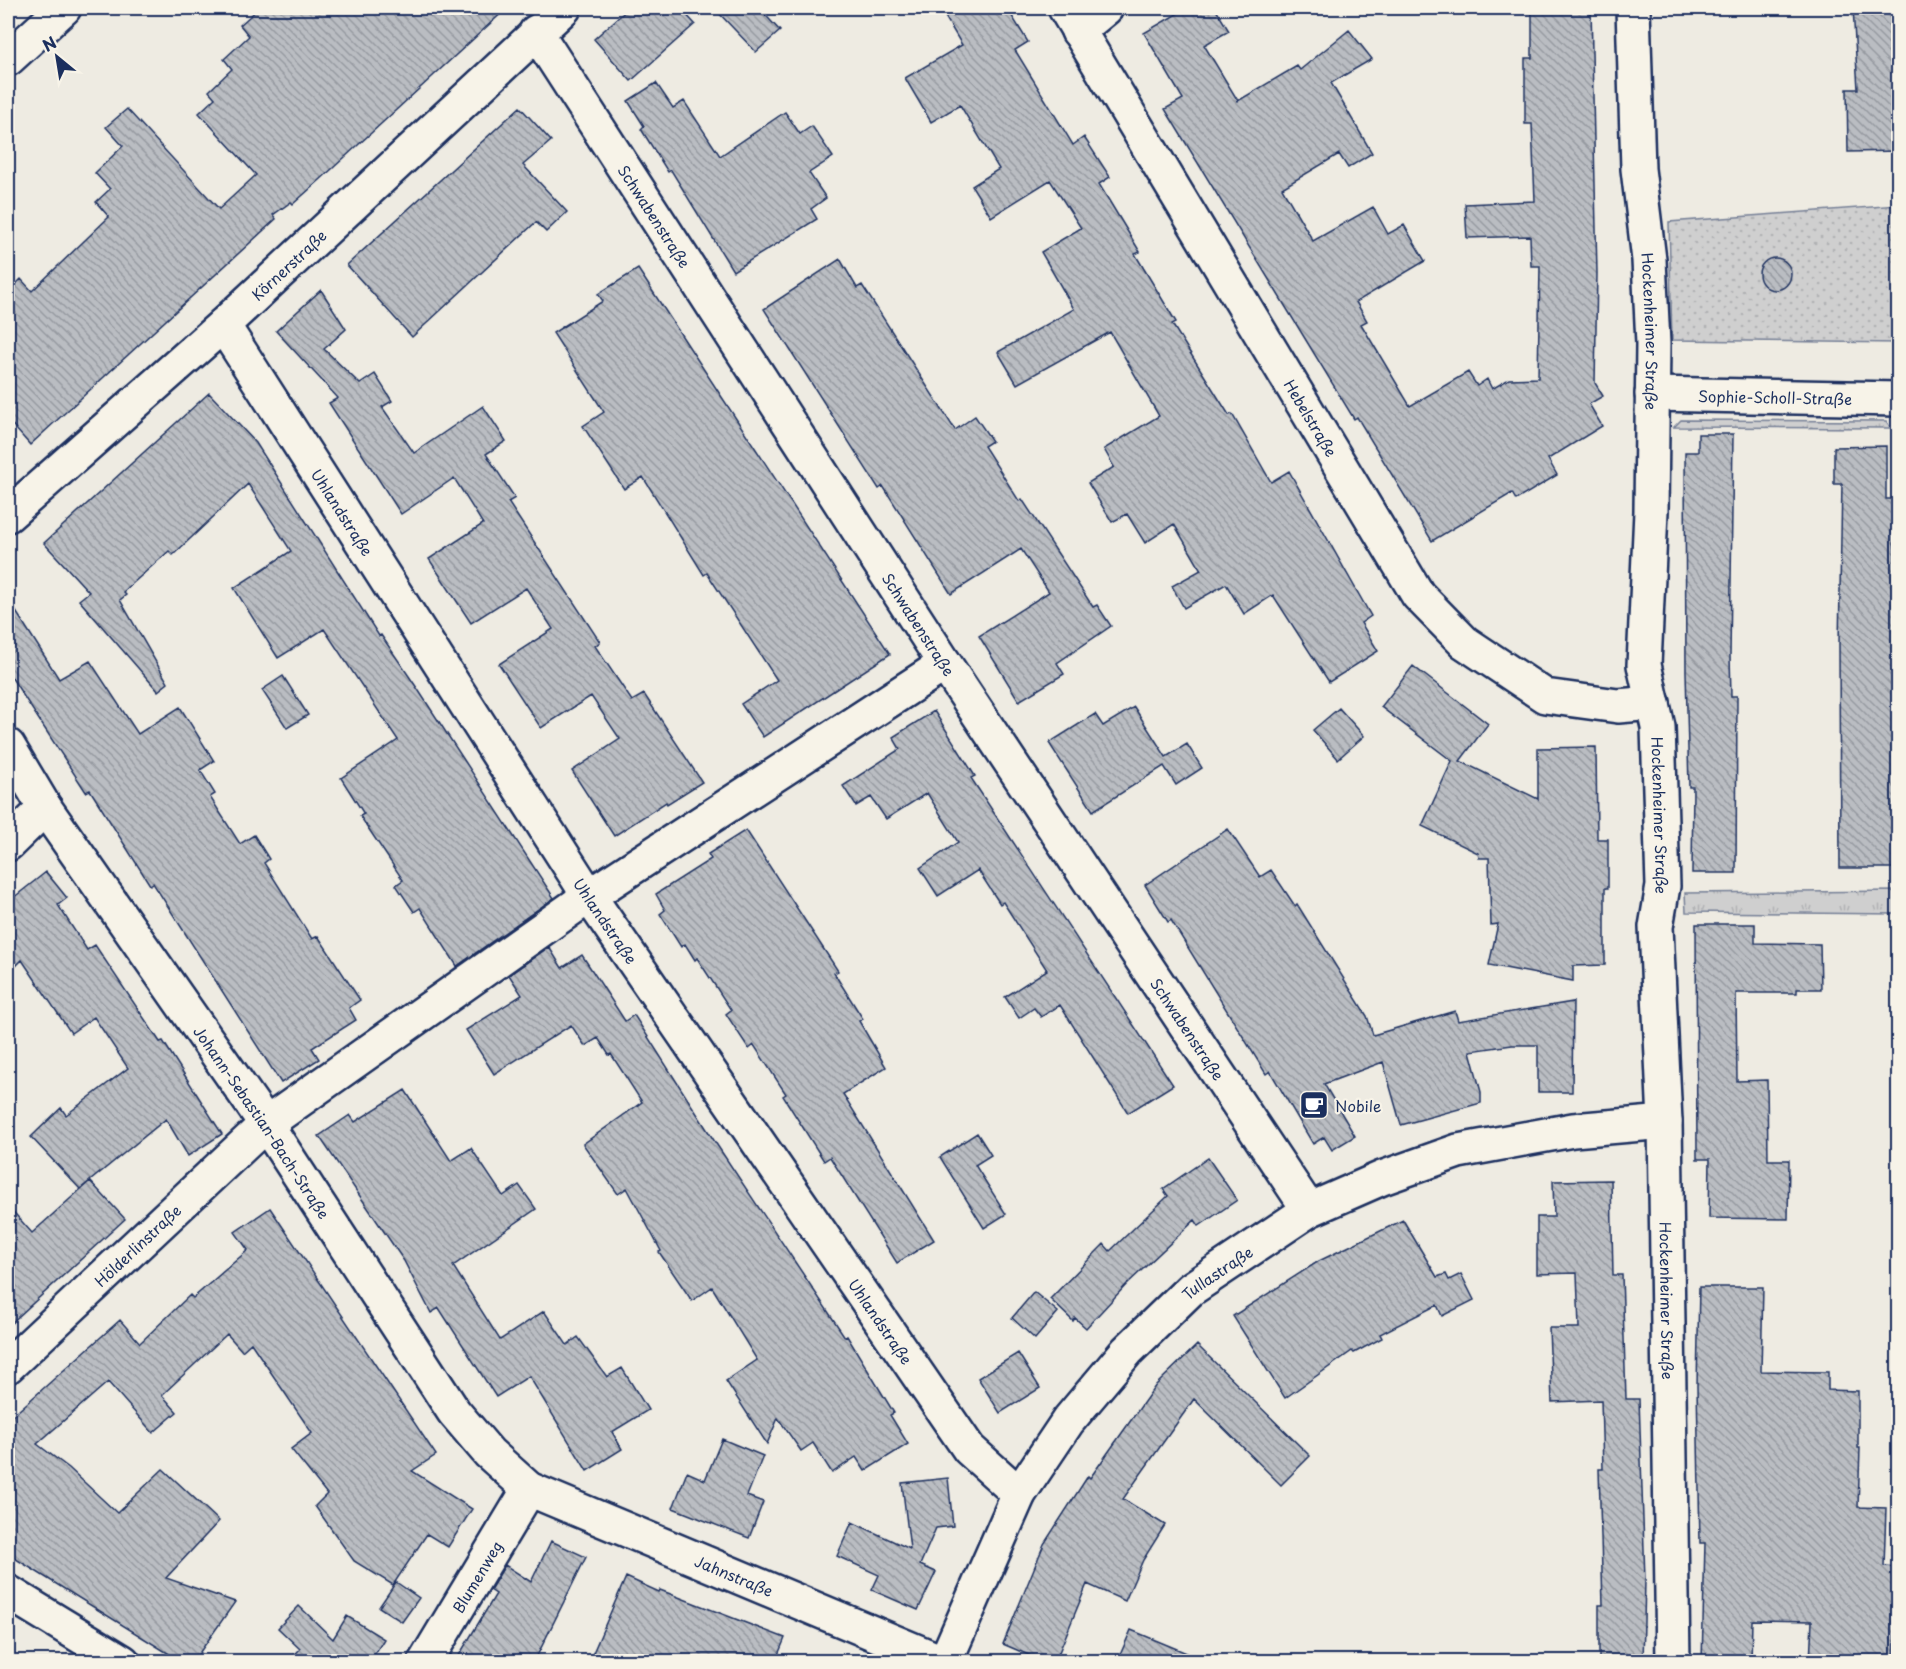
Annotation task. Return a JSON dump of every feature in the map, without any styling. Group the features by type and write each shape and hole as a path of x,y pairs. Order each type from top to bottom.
{"street":[{"path":"8,59 64,8"},
{"name":"Körnerstraße","path":"8,515 224,325 564,8"},
{"path":"1071,19 1106,8"},
{"name":"Hockenheimer Straße","path":"1632,8 1638,169 1651,298 1651,511 1644,665 1658,727 1663,875 1656,927 1665,1122 1673,1662"},
{"name":"Hebelstraße","path":"1071,19 1418,595 1464,642 1545,696 1618,706 1653,703"},
{"name":"Schwabenstraße","path":"536,32 945,664 1309,1210"},
{"name":"Uhlandstraße","path":"224,325 589,896 969,1449 1019,1494"},
{"name":"Sophie-Scholl-Straße","path":"1652,394 1899,399"},
{"name":"Hölderlinstraße","path":"8,1366 266,1124 589,896 945,664"},
{"name":"Johann-Sebastian-Bach-Straße","path":"8,746 45,808 266,1124 454,1412 489,1453 529,1489"},
{"path":"8,844 45,808"},
{"name":"Tullastraße","path":"943,1662 1019,1494 1068,1421 1127,1351 1191,1289 1309,1210 1382,1178 1458,1150 1573,1130 1665,1122"},
{"name":"Blumenweg","path":"425,1662 529,1489"},
{"name":"Jahnstraße","path":"529,1489 943,1662"},
{"path":"8,1592 123,1662"}],"green space":[{"path":"1898,205 1898,343 1672,340 1669,222"},
{"path":"1681,420 1886,421 1891,428 1674,427"},
{"path":"1898,891 1898,914 1686,912 1685,893"}],"building":[{"path":"259,8 507,8 293,204 291,202 273,215 276,219 30,445 8,420 8,292 21,279 32,291 109,217 96,202 110,189 95,173 123,146 106,127 127,109 219,209 256,175 199,113 215,98 209,91 232,69 224,59 249,36 240,25"},
{"path":"629,8 680,8 695,24 631,81 594,39"},
{"path":"714,8 759,8 780,31 756,52"},
{"path":"940,8 1007,8 1028,42 1015,50 1073,145 1084,137 1110,177 1099,184 1140,252 1135,254 1176,322 1172,324 1229,415 1232,414 1271,482 1289,471 1371,616 1361,623 1378,651 1329,682 1273,595 1244,614 1226,584 1184,608 1172,586 1201,570 1174,524 1145,543 1127,514 1112,522 1088,483 1114,467 1104,449 1159,416 1110,332 1017,384 998,352 1074,309 1041,252 1081,228 1050,180 991,217 972,186 999,169 960,105 931,122 905,78 962,45"},
{"path":"1187,8 1215,8 1229,31 1204,45 1238,101 1297,66 1300,70 1349,30 1372,59 1331,83 1372,153 1348,168 1339,154 1282,188 1313,241 1373,207 1388,234 1404,225 1425,261 1356,302 1367,321 1361,324 1410,406 1468,372 1477,386 1487,379 1492,389 1509,379 1538,378 1540,266 1531,266 1530,236 1467,238 1465,204 1535,201 1532,124 1525,124 1525,58 1532,58 1532,8 1591,8 1597,273 1595,383 1603,396 1589,404 1602,426 1548,459 1557,475 1516,500 1512,493 1432,541 1357,417 1354,419 1165,109 1183,99 1144,33"},
{"path":"1853,8 1899,8 1899,151 1848,152 1847,89 1858,89"},
{"path":"656,83 673,108 684,101 720,156 785,112 800,134 812,126 833,157 809,173 826,198 811,209 817,219 733,271 671,170 668,172 641,129 644,126 628,101"},
{"path":"520,107 551,141 523,165 567,212 546,232 536,222 412,337 347,265"},
{"path":"1775,258 1786,263 1791,274 1786,285 1775,290 1764,285 1759,274 1764,263"},
{"path":"840,259 857,288 862,285 955,430 975,416 992,441 984,446 1019,501 1022,499 1093,607 1097,605 1111,626 1057,663 1064,674 1019,701 979,636 1049,592 1021,549 951,594 883,486 879,489 764,309"},
{"path":"638,269 890,654 763,737 741,704 777,680 707,573 704,575 643,477 624,489 583,426 604,412 553,333 603,301 598,294"},
{"path":"321,290 346,329 324,349 360,384 375,374 392,401 382,407 414,453 483,406 506,441 486,454 515,498 508,502 600,642 595,646 632,701 644,694 702,782 614,836 572,771 620,739 591,696 541,728 499,664 553,629 526,588 471,623 429,559 483,524 454,478 401,514 329,403 338,398 276,331"},
{"path":"209,393 256,443 379,636 381,635 417,688 554,898 457,966 420,908 414,912 396,885 403,880 360,816 364,814 341,778 398,740 324,629 278,658 234,588 291,551 248,484 173,555 169,551 123,592 126,595 120,600 168,683 158,691 79,600 89,592 44,543"},
{"path":"1698,434 1733,434 1730,656 1731,696 1737,696 1736,873 1692,873 1693,787 1689,787 1686,672 1685,452 1698,452"},
{"path":"1886,446 1886,499 1892,499 1895,554 1896,868 1840,868 1839,644 1842,484 1834,484 1834,447"},
{"path":"8,599 59,679 90,661 138,734 180,707 214,761 200,770 215,794 210,797 240,844 254,835 269,859 264,863 312,939 318,936 360,1000 349,1008 356,1020 312,1048 319,1059 281,1083 153,883 150,885 90,790 86,792 8,672"},
{"path":"1413,666 1488,724 1460,761 1538,799 1538,748 1596,747 1597,839 1608,839 1608,888 1605,888 1605,965 1573,966 1573,981 1489,965 1498,924 1491,925 1489,858 1479,858 1478,853 1422,826 1452,761 1381,707"},
{"path":"283,676 308,715 287,728 262,690"},
{"path":"1134,707 1166,757 1187,744 1202,768 1176,785 1164,766 1093,811 1049,743 1095,714 1103,726"},
{"path":"1339,708 1364,736 1338,759 1313,730"},
{"path":"934,711 975,776 971,778 1173,1085 1128,1113 1060,1005 1041,1017 1034,1008 1019,1018 1005,997 1047,970 1003,902 1000,904 978,870 938,896 920,868 958,842 927,793 886,819 871,797 856,806 843,786 900,749 893,737"},
{"path":"1228,829 1260,877 1271,870 1295,906 1297,904 1367,1016 1373,1035 1455,1011 1458,1021 1573,1002 1572,1092 1538,1092 1538,1045 1512,1045 1470,1051 1481,1092 1481,1103 1401,1125 1383,1062 1324,1084 1355,1136 1332,1150 1324,1137 1313,1144 1270,1071 1266,1074 1171,920 1168,922 1145,885"},
{"path":"746,830 838,971 834,973 863,1019 859,1021 886,1067 843,1094 934,1240 897,1263 830,1157 824,1161 783,1096 786,1094 754,1045 749,1049 726,1014 731,1010 697,958 695,960 685,944 681,947 660,914 665,910 656,894 711,859 708,854"},
{"path":"46,872 67,898 58,905 87,950 95,945 160,1042 163,1041 222,1134 188,1156 166,1119 80,1189 31,1137 61,1108 66,1115 128,1068 94,1017 71,1033 22,960 8,974 8,902"},
{"path":"1696,924 1755,924 1755,943 1820,944 1821,989 1797,989 1797,993 1736,993 1737,1081 1767,1080 1768,1160 1789,1160 1788,1219 1709,1218 1710,1159 1697,1159"},
{"path":"549,947 562,968 582,955 625,1021 634,1015 715,1142 845,1337 847,1336 894,1413 890,1415 908,1444 865,1471 856,1457 832,1473 813,1443 801,1451 778,1418 767,1444 726,1381 757,1360 712,1287 692,1301 659,1252 661,1251 627,1188 618,1194 583,1144 642,1102 598,1038 585,1046 571,1025 494,1074 466,1030 522,995 509,975"},
{"path":"405,1090 451,1161 471,1148 503,1196 519,1185 536,1209 453,1266 500,1340 544,1311 567,1345 578,1337 607,1377 622,1368 648,1410 612,1432 622,1449 587,1471 529,1376 496,1397 439,1308 431,1313 404,1261 319,1136 350,1115 355,1122"},
{"path":"977,1133 991,1155 975,1165 1006,1214 984,1228 940,1157"},
{"path":"1208,1158 1237,1200 1199,1226 1195,1220 1127,1284 1086,1328 1075,1318 1073,1321 1050,1299 1104,1244 1110,1251 1168,1196 1163,1189"},
{"path":"1611,1180 1613,1275 1622,1275 1626,1399 1639,1399 1645,1580 1643,1662 1599,1662 1599,1605 1603,1605 1599,1469 1603,1469 1601,1400 1552,1402 1549,1328 1579,1328 1577,1273 1537,1274 1537,1217 1554,1217 1553,1181"},
{"path":"90,1181 125,1219 8,1326 8,1206 32,1233"},
{"path":"270,1208 436,1455 412,1471 472,1509 448,1547 427,1534 393,1585 354,1561 315,1506 327,1494 291,1449 312,1433 251,1343 242,1351 227,1334 162,1395 177,1412 153,1433 108,1382 37,1444 69,1468 117,1513 163,1469 219,1521 166,1578 235,1602 193,1662 182,1662 8,1554 8,1420 120,1320 140,1343 190,1295 193,1298 248,1250 235,1232"},
{"path":"1403,1220 1437,1277 1446,1274 1449,1280 1461,1274 1474,1300 1442,1316 1437,1305 1380,1334 1382,1338 1354,1353 1352,1351 1285,1398 1233,1316 1319,1261"},
{"path":"1699,1287 1763,1287 1761,1371 1828,1372 1828,1390 1858,1391 1858,1448 1860,1448 1858,1507 1886,1508 1884,1566 1897,1567 1894,1662 1810,1662 1812,1621 1752,1620 1751,1662 1702,1662 1705,1543 1700,1543 1697,1386"},
{"path":"1034,1292 1058,1312 1035,1339 1012,1318"},
{"path":"1197,1345 1310,1456 1281,1485 1194,1399 1123,1499 1165,1525 1143,1560 1125,1601 1087,1584 1055,1662 1045,1662 1003,1644 1044,1544 1088,1476 1090,1478 1156,1385"},
{"path":"1018,1353 1040,1388 1000,1413 978,1378"},
{"path":"722,1439 763,1456 747,1496 763,1502 749,1538 673,1508 687,1472 705,1480"},
{"path":"948,1478 953,1526 936,1528 920,1565 936,1572 918,1610 872,1590 879,1575 837,1556 852,1522 910,1549 902,1483"},
{"path":"551,1541 586,1557 534,1662 455,1662 496,1594 490,1590 505,1565 531,1582"},
{"path":"626,1577 659,1592 660,1590 785,1638 775,1662 589,1662"},
{"path":"396,1582 419,1598 402,1622 379,1607"},
{"path":"299,1606 333,1639 347,1616 384,1639 370,1662 288,1662 300,1649 278,1628"},
{"path":"1131,1630 1206,1661 1206,1662 1117,1662"}],"place":[{"name":"Nobile","path":"1314,1105"}]}
